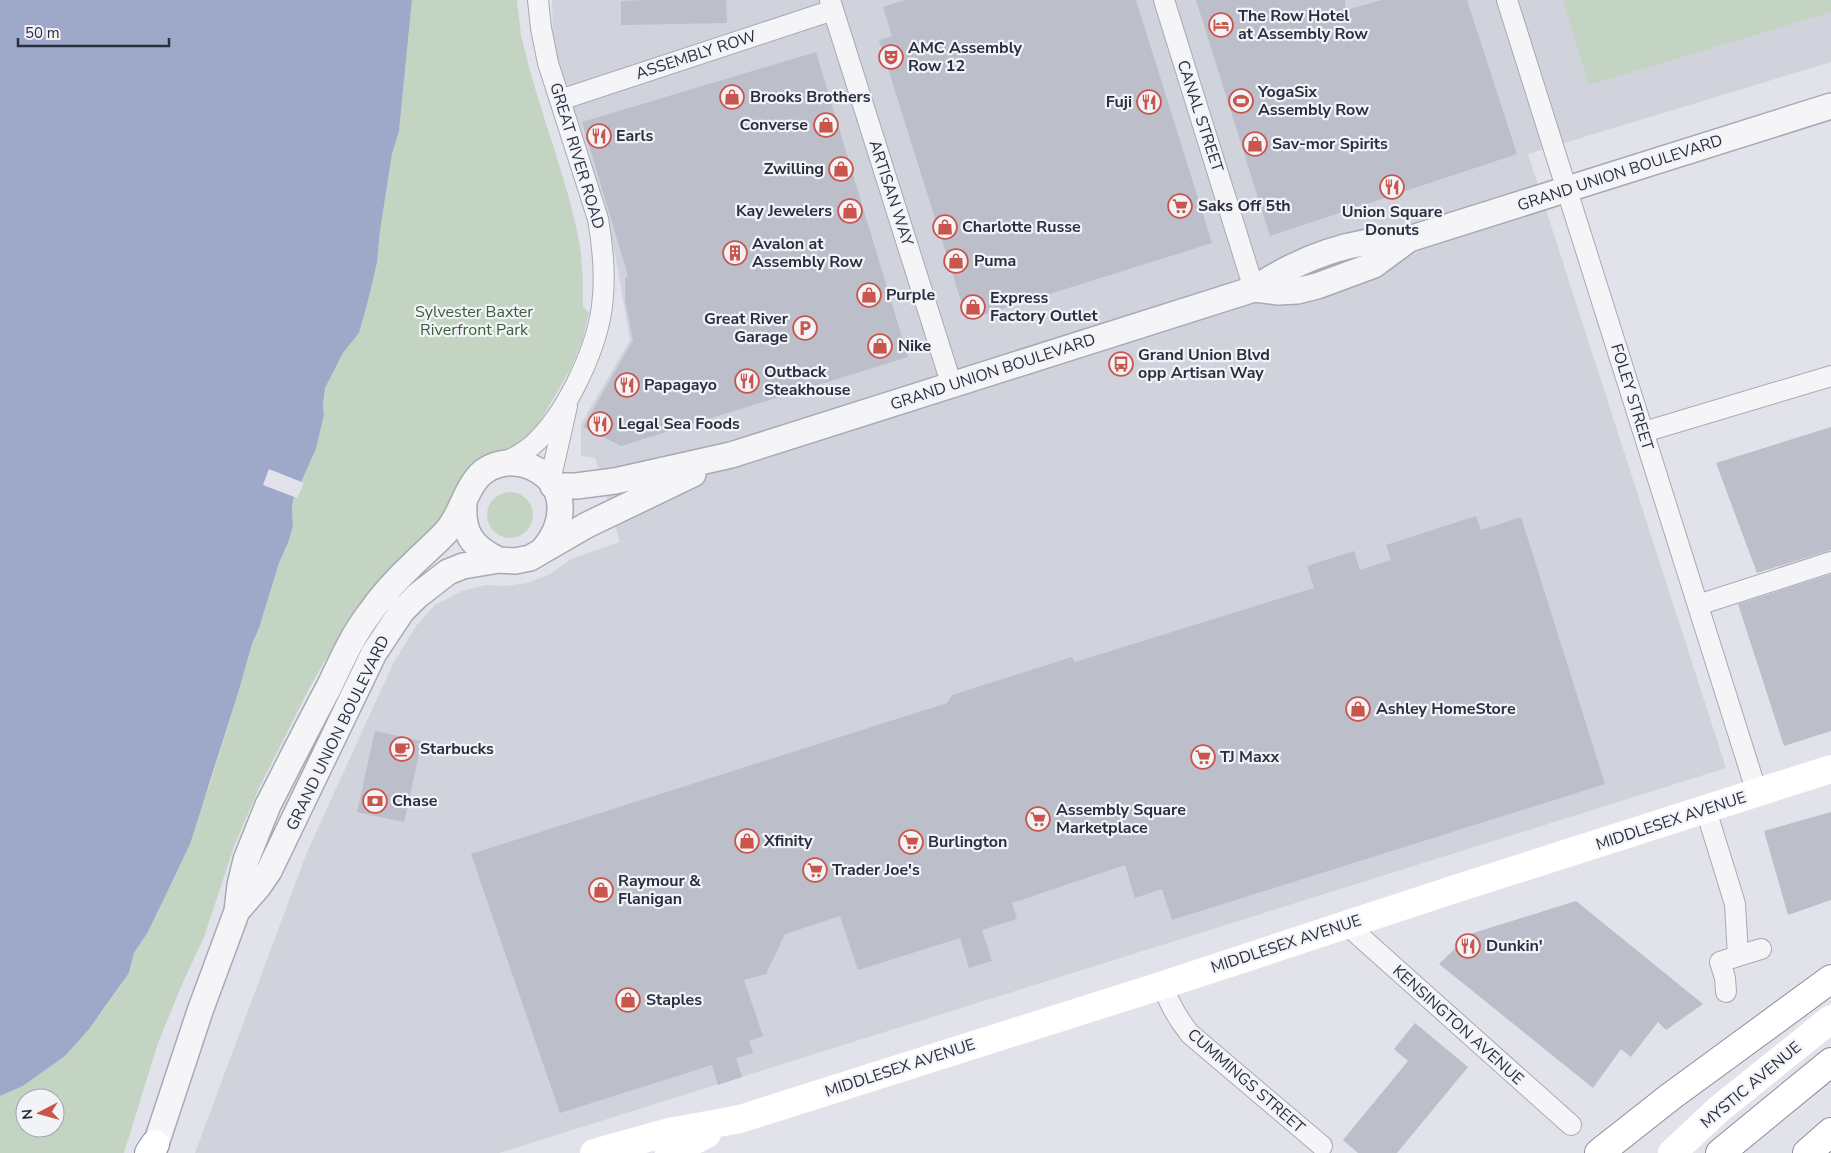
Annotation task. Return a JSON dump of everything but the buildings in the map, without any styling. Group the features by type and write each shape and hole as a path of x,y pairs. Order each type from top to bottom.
{"main road":[{"name":"MIDDLESEX AVENUE","path":"594,1153 669,1132 740,1118 1163,985 1346,924 1831,769"},
{"path":"1599,1153 1670,1097 1831,979"},
{"name":"MYSTIC AVENUE","path":"1672,1153 1726,1103 1831,1019"},
{"path":"1630,1153 1688,1096 1764,1029"},
{"path":"1720,1153 1831,1062"},
{"name":"MIDDLESEX AVENUE","path":"669,1153 740,1118"},
{"path":"1807,1153 1831,1132"}],"street":[{"name":"GREAT RIVER ROAD","path":"499,464 518,456 539,439 569,397 589,354 602,308 604,264 598,219 544,45 538,0"},
{"name":"CANAL STREET","path":"1164,0 1254,289"},
{"name":"FOLEY STREET","path":"1508,0 1757,793"},
{"name":"ASSEMBLY ROW","path":"560,100 832,5"},
{"name":"ARTISAN WAY","path":"832,5 952,386"},
{"name":"GRAND UNION BOULEVARD","path":"552,483 576,486 615,481 731,455 1254,289 1276,274 1314,257 1364,242 1409,239 1831,106"},
{"path":"1644,432 1831,376"},
{"name":"GREAT RIVER ROAD","path":"552,483 569,397"},
{"name":"GRAND UNION BOULEVARD","path":"543,550 587,525 731,455"},
{"name":"GRAND UNION BOULEVARD","path":"499,464 476,478 468,489 464,502 463,517 466,531 474,544 486,554 499,560"},
{"path":"499,464 527,465 540,471 552,483 559,498 561,513 553,539 543,550 530,558 515,561 499,560"},
{"name":"GRAND UNION BOULEVARD","path":"154,1151 200,1011 237,911 246,860 268,805 350,645 367,616 380,598 447,530 464,502"},
{"name":"GRAND UNION BOULEVARD","path":"237,911 269,871 374,653 387,632 417,596 448,572 463,566 499,560"},
{"path":"1698,605 1831,562"},
{"path":"1706,810 1735,904 1738,956"},
{"name":"KENSINGTON AVENUE","path":"1346,924 1571,1125"},
{"path":"1726,992 1725,978 1720,962 1761,949"},
{"name":"CUMMINGS STREET","path":"1163,985 1169,1004 1179,1021 1190,1034 1322,1146"}],"shaded area":[{"path":"552,0 1831,0 1831,62 1528,154 1726,768 499,1153 195,1153 307,852 393,664 416,626 435,605 462,591 485,585 503,586 528,583 550,574 571,559 620,542 595,458 581,456 581,424 630,340 615,254 579,139 553,43"}],"green space":[{"name":"Sylvester Baxter Riverfront Park","path":"412,0 517,0 521,35 526,56 568,194 579,241 583,281 583,306 589,313 582,341 570,370 536,428 452,497 437,526 404,555 376,584 342,631 310,687 259,788 235,844 204,937 158,1043 124,1153 0,1153 0,1096 15,1089 15,1138 65,1138 65,1088 18,1088 65,1056 104,1009 129,973 134,953 148,932 161,905 210,784 252,644 293,526 293,500 316,449 324,415 325,388 343,353 359,333 377,263 392,154 399,131"},
{"path":"1563,0 1831,0 1831,12 1589,85"},
{"path":"506,492 514,492 523,496 529,502 533,515 529,528 523,534 514,538 506,538 497,534 491,528 487,519 487,511 491,502 497,496"}],"water":[{"path":"0,0 412,0 399,131 392,154 377,263 368,301 359,333 343,353 325,388 324,415 316,449 293,500 293,526 288,543 279,563 259,628 252,644 190,844 148,932 134,953 129,973 89,1029 65,1056 23,1086 0,1096"}],"pier":[{"path":"269,469 304,483 297,498 263,485"}],"place":[{"name":"The Row Hotel at Assembly Row","path":"1221,25"},
{"name":"AMC Assembly Row 12","path":"891,57"},
{"name":"Brooks Brothers","path":"732,97"},
{"name":"YogaSix Assembly Row","path":"1241,101"},
{"name":"Fuji","path":"1149,102"},
{"name":"Converse","path":"826,125"},
{"name":"Earls","path":"599,136"},
{"name":"Sav-mor Spirits","path":"1255,144"},
{"name":"Zwilling","path":"841,169"},
{"name":"Union Square Donuts","path":"1392,187"},
{"name":"Saks Off 5th","path":"1180,206"},
{"name":"Kay Jewelers","path":"850,211"},
{"name":"Charlotte Russe","path":"945,227"},
{"name":"Avalon at Assembly Row","path":"735,253"},
{"name":"Puma","path":"956,261"},
{"name":"Purple","path":"869,295"},
{"name":"Express Factory Outlet","path":"973,307"},
{"name":"Great River Garage","path":"805,328"},
{"name":"Nike","path":"880,346"},
{"name":"Grand Union Blvd opp Artisan Way","path":"1121,364"},
{"name":"Outback Steakhouse","path":"747,381"},
{"name":"Papagayo","path":"627,385"},
{"name":"Legal Sea Foods","path":"600,424"},
{"name":"Ashley HomeStore","path":"1358,709"},
{"name":"Starbucks","path":"402,749"},
{"name":"TJ Maxx","path":"1203,757"},
{"name":"Chase","path":"375,801"},
{"name":"Assembly Square Marketplace","path":"1038,819"},
{"name":"Xfinity","path":"747,841"},
{"name":"Burlington","path":"911,842"},
{"name":"Trader Joe's","path":"815,870"},
{"name":"Raymour & Flanigan","path":"601,890"},
{"name":"Dunkin'","path":"1468,946"},
{"name":"Staples","path":"628,1000"}]}
